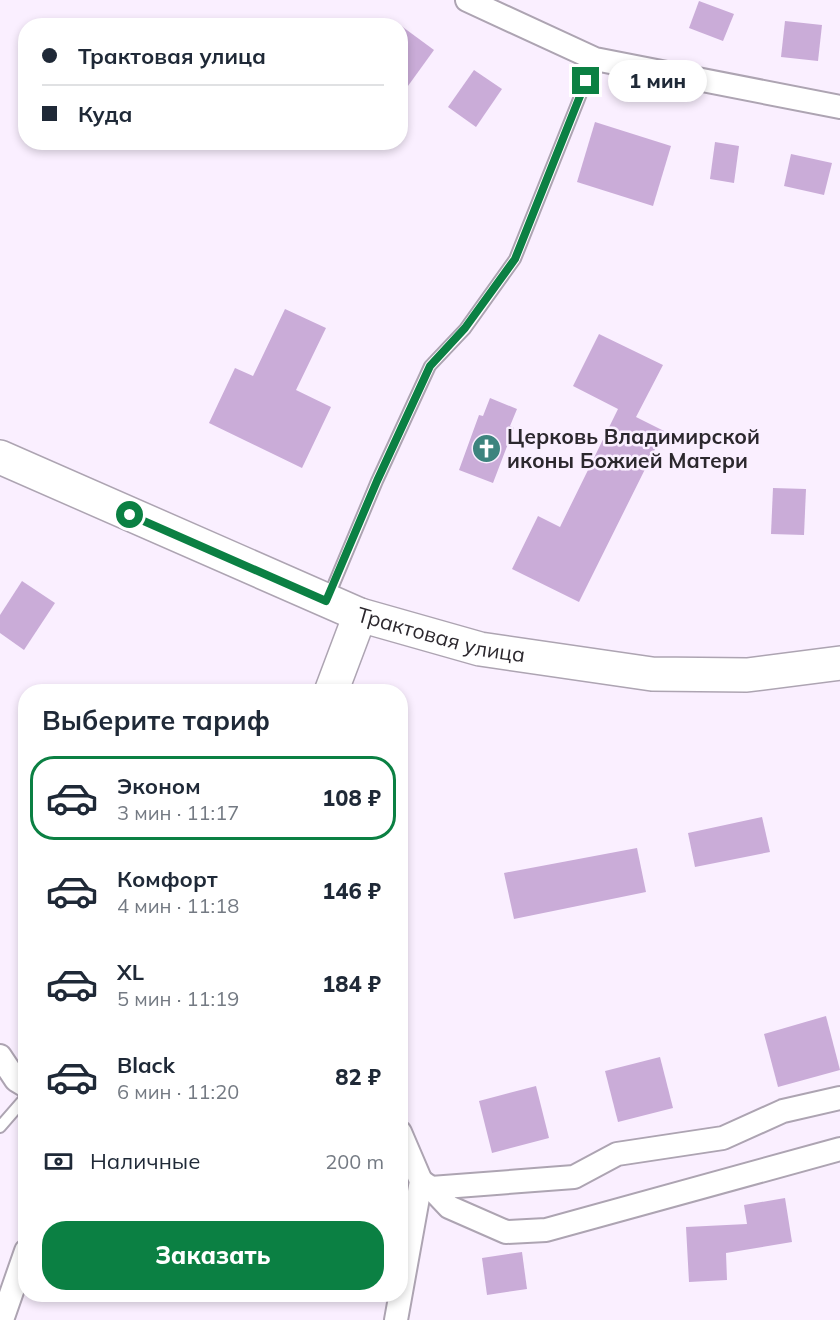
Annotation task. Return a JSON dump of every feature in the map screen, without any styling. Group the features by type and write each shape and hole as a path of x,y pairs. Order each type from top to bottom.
{"highway":[{"name":"Трактовая улица","path":"0,457 360,615 480,649 652,674 747,675 840,663"},
{"path":"334,684 360,615"}],"street":[{"path":"467,0 595,59 840,107"},
{"path":"0,1056 18,1081"},
{"path":"426,1185 574,1177 617,1154 723,1138 783,1111 840,1098"},
{"path":"408,1148 426,1185 449,1208 506,1232 546,1230 840,1149"},
{"path":"408,1266 426,1185"},
{"path":"3,1320 18,1275"},
{"path":"396,1320 400,1302"}],"lane":[{"path":"326,601 377,481 430,366 465,328 515,259 595,59"},
{"path":"0,1127 18,1106"}],"building":[{"path":"699,1 734,14 723,41 689,28"},
{"path":"785,21 822,25 818,61 781,57"},
{"path":"408,31 434,50 408,86"},
{"path":"474,70 502,89 476,127 448,107"},
{"path":"595,122 671,146 653,206 577,182"},
{"path":"715,142 739,146 734,183 710,179"},
{"path":"791,154 832,163 824,195 784,186"},
{"path":"285,309 326,328 296,390 331,407 302,468 209,423 235,368 253,376"},
{"path":"599,334 663,365 636,417 664,431 579,602 512,569 538,516 560,527 618,409 573,386"},
{"name":"Церковь Владимирской иконы Божией Матери","path":"490,398 517,409 510,426 514,428 493,483 459,470 479,415 483,416"},
{"path":"773,488 806,489 804,535 771,534"},
{"path":"22,581 55,603 24,650 0,633 0,615"},
{"path":"762,817 770,852 695,867 688,833"},
{"path":"637,848 646,892 514,919 504,873"},
{"path":"826,1016 840,1070 778,1087 764,1034"},
{"path":"660,1057 673,1108 618,1122 605,1071"},
{"path":"536,1086 549,1138 492,1153 479,1101"},
{"path":"785,1198 792,1242 726,1253 727,1280 689,1282 686,1227 747,1224 744,1205"},
{"path":"522,1252 527,1289 487,1295 482,1258"}],"place":[{"name":"Церковь Владимирской иконы Божией Матери","path":"486,449"}],"route":[{"path":"130,515 326,601 377,481 430,366 465,328 515,259 586,81"}]}
